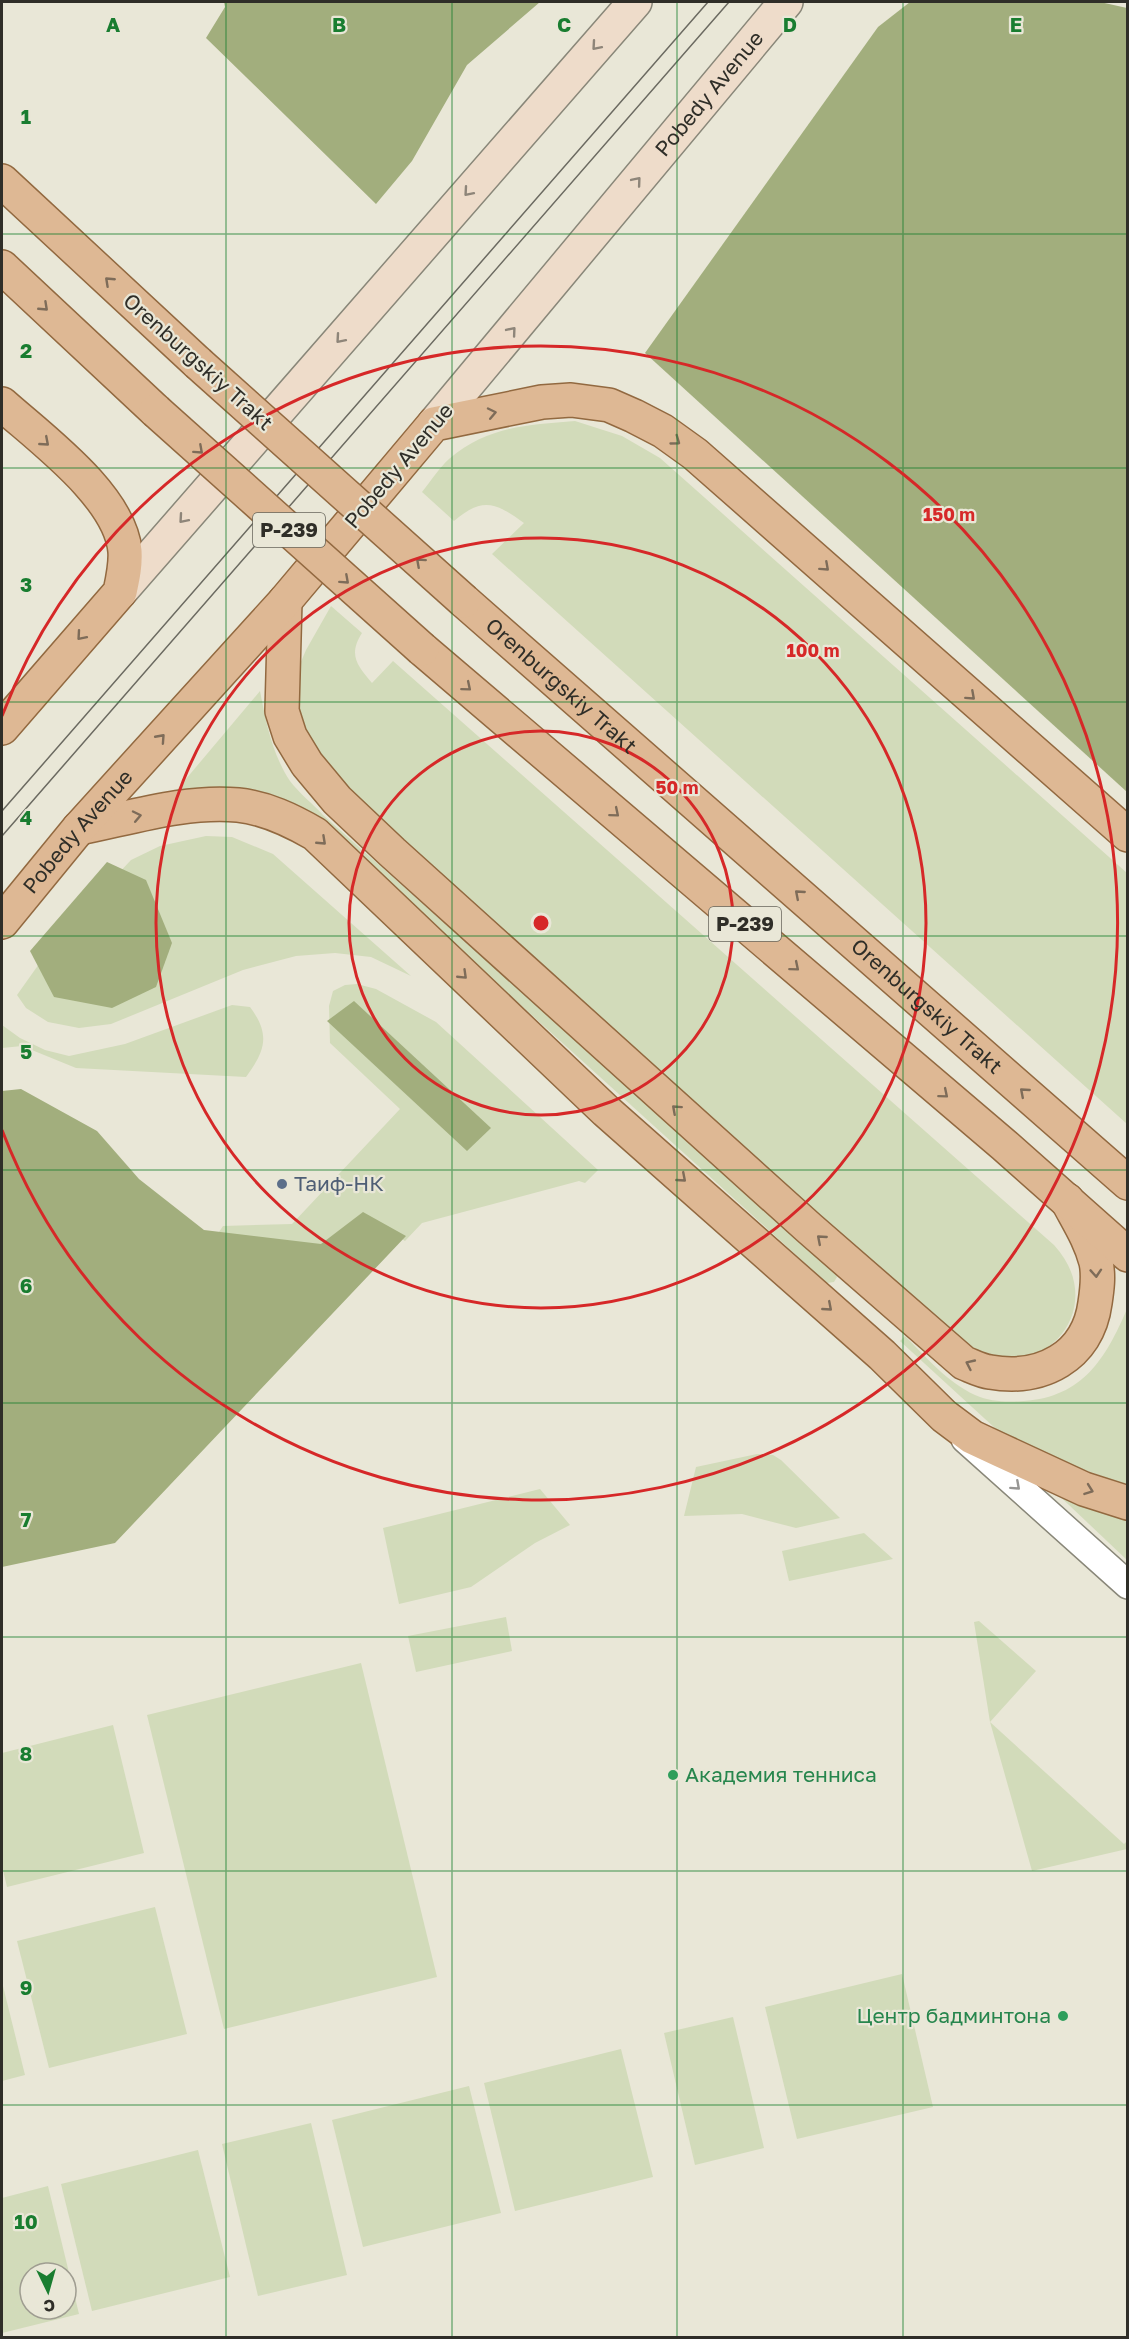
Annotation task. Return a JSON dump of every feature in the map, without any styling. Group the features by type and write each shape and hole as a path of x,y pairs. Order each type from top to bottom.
{"main road":[{"path":"2,728 635,2"},
{"name":"Pobedy Avenue","path":"2,922 79,828 285,601 786,2"},
{"name":"Orenburgskiy Trakt","path":"2,181 198,363 464,601 1128,1183"},
{"name":"Р-239","path":"2,267 156,411 422,649 1067,1200 1128,1255"},
{"path":"434,424 542,402 571,400 609,405 663,431 723,477 1128,835"},
{"path":"2,404 76,469 92,486 112,515 120,531 125,550 125,569 120,592"},
{"path":"285,601 282,711 290,736 307,764 337,800 809,1228 964,1363 988,1372 1010,1374 1035,1372 1057,1363 1076,1348 1088,1331 1097,1289 1096,1265 1089,1240 1067,1200"},
{"path":"79,828 187,807 238,805 289,819 315,834 606,1112 882,1354 944,1416 972,1437 1084,1489 1128,1503"},
{"path":"1068,1130 1108,1154 1128,1162"}],"street":[{"path":"944,1416 987,1460 1128,1585"}],"green space":[{"path":"224,2 540,2 467,65 412,161 376,204 206,38 225,7"},
{"path":"910,2 1100,2 1127,8 1127,792 645,353 878,27"},
{"path":"575,421 622,436 660,458 1127,873 1127,1124 492,554 524,523 505,510 489,505 473,508 454,521 422,492 449,459 478,440 524,426"},
{"path":"331,606 362,633 356,648 356,660 372,683 393,661 1054,1245 1070,1270 1075,1295 1071,1318 1059,1338 1040,1352 1018,1359 992,1357 966,1344 320,772 298,725 297,671"},
{"path":"260,691 274,749 284,771 298,790 323,815 835,1271 837,1277 834,1282 827,1283 319,822 175,792"},
{"path":"206,836 232,837 273,854 411,976 371,957 335,953 296,956 243,970 111,1024 79,1028 48,1022 26,1008 17,995 56,940 131,860 160,846"},
{"path":"107,862 146,880 172,943 156,987 112,1008 54,997 30,951"},
{"path":"357,984 376,989 436,1022 598,1170 585,1183 579,1181 422,1223 405,1241 363,1215 322,1247 217,1235 223,1226 292,1224 400,1109 330,1043 329,1006 333,991 345,985"},
{"path":"354,1001 491,1128 467,1151 327,1021"},
{"path":"232,1005 250,1007 257,1017 263,1035 258,1059 246,1077 76,1068 22,1046 2,1048 2,1025 20,1038 45,1050 69,1056 125,1044"},
{"path":"21,1089 97,1131 139,1179 204,1230 321,1244 363,1212 406,1236 115,1543 2,1567 2,1091"},
{"path":"1127,1309 1127,1485 1048,1457 996,1429 900,1341 905,1336 946,1376 975,1395 999,1401 1024,1401 1045,1398 1062,1392 1090,1372 1101,1359"},
{"path":"757,1454 773,1455 781,1460 840,1518 796,1528 742,1514 684,1516 696,1467"},
{"path":"1050,1487 1127,1515 1127,1560"},
{"path":"540,1489 570,1525 535,1543 471,1587 399,1604 383,1528"},
{"path":"864,1533 893,1559 789,1581 782,1551"},
{"path":"506,1617 512,1651 416,1672 408,1636"},
{"path":"979,1621 1036,1671 990,1722 974,1622"},
{"path":"361,1663 437,1977 224,2029 147,1715"},
{"path":"990,1722 1124,1844 1127,1841 1127,1849 1032,1871"},
{"path":"113,1725 144,1853 7,1887 2,1866 2,1753"},
{"path":"155,1907 187,2034 49,2068 17,1941"},
{"path":"902,1974 933,2107 797,2139 765,2007"},
{"path":"2,1982 25,2075 2,2081"},
{"path":"733,2017 764,2148 695,2165 664,2033"},
{"path":"621,2049 653,2177 515,2211 484,2083"},
{"path":"469,2086 501,2213 363,2247 332,2120"},
{"path":"311,2123 347,2275 258,2296 222,2144"},
{"path":"198,2150 230,2277 92,2311 61,2184"},
{"path":"48,2186 66,2261 18,2261 18,2321 51,2321 2,2333 2,2198"}],"tram line":[{"path":"2,811 708,2"},
{"path":"2,836 729,2"}],"place":[{"name":"Таиф-НК","path":"282,1184"},
{"name":"Академия тенниса","path":"673,1775"},
{"name":"Центр бадминтона","path":"1063,2016"}]}
